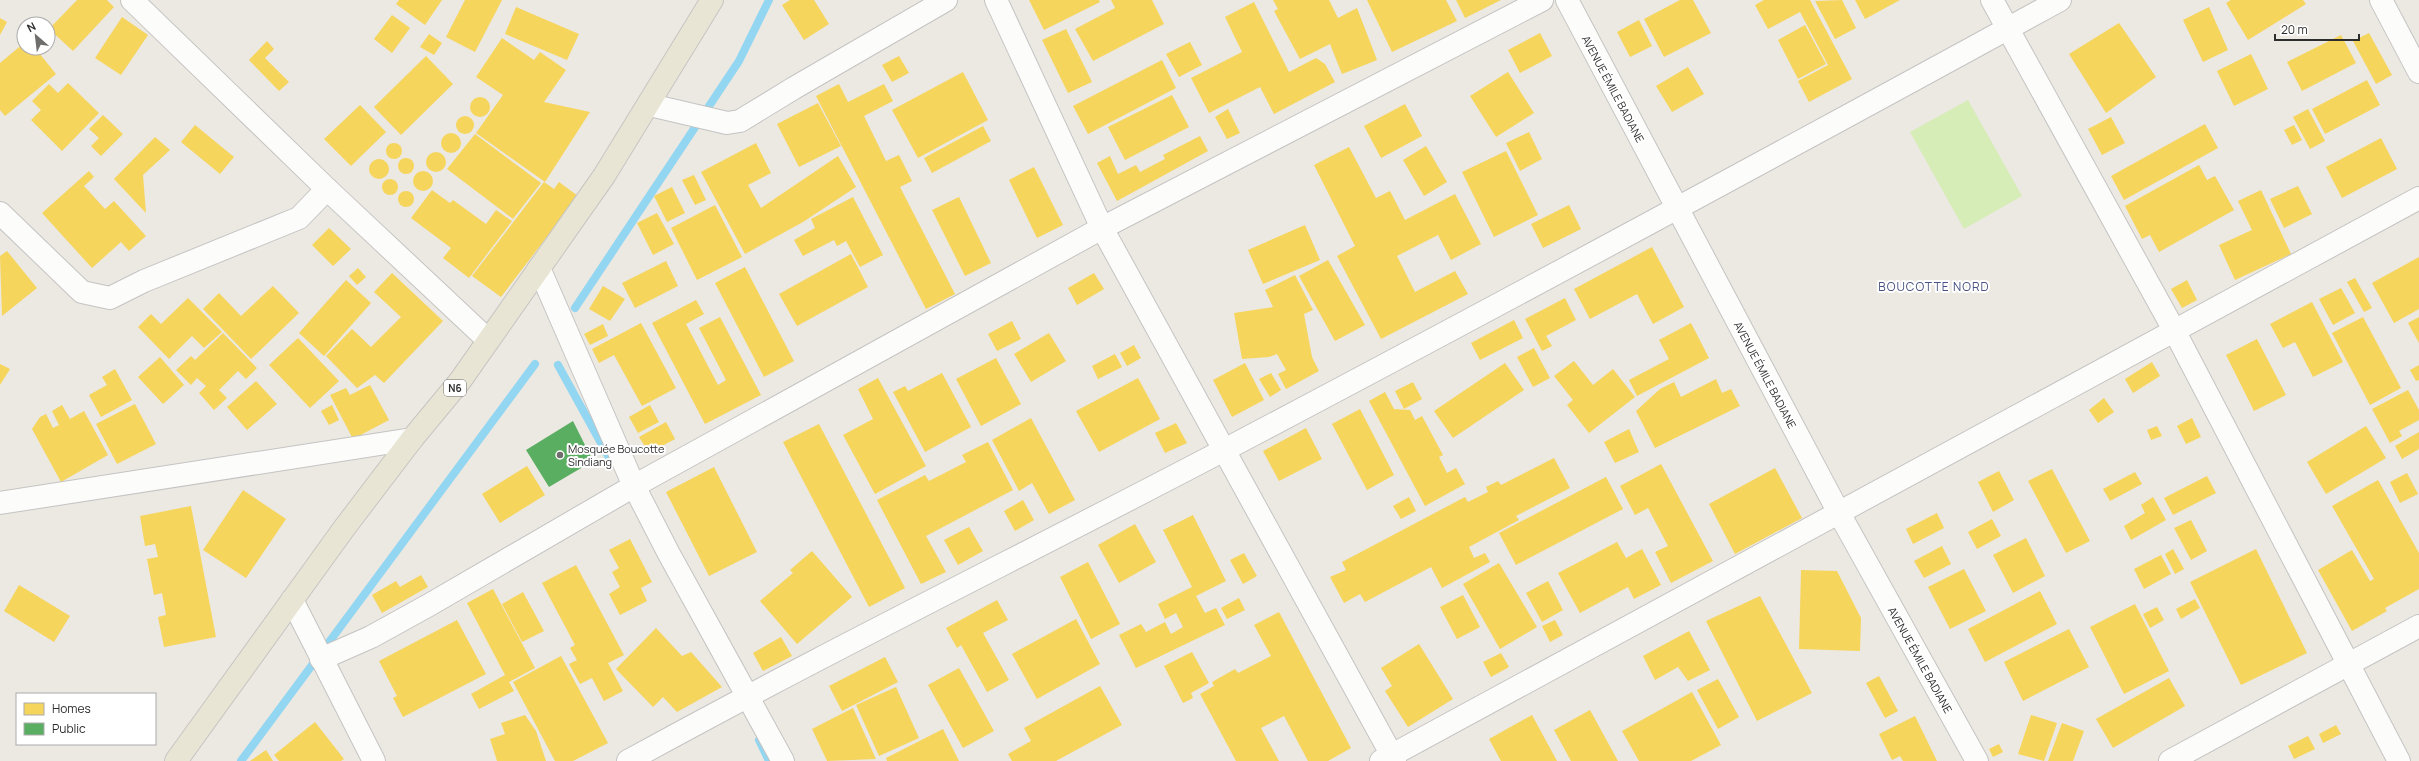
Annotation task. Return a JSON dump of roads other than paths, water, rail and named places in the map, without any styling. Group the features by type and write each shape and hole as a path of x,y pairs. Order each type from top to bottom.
{"main road":[{"name":"N6","path":"176,761 292,600 412,439 460,381 604,176 650,105 712,0"}],"street":[{"path":"132,0 327,189 488,340"},
{"path":"650,105 728,123 740,121 946,0"},
{"path":"996,0 1102,228 1224,450 1389,759 2174,330 2419,198"},
{"path":"321,659 371,637 562,529 634,486 1102,228 1542,0"},
{"name":"AVENUE ÉMILE BADIANE","path":"1567,0 1676,210 1839,514 1972,757"},
{"path":"1992,0 2174,330 2399,761"},
{"path":"628,761 747,695 1224,450 1676,210 2060,0"},
{"path":"2382,0 2419,72"},
{"path":"0,213 82,292 110,298 144,281 299,218 327,189"},
{"path":"539,268 634,486 669,554 783,761"},
{"path":"0,503 412,439"},
{"path":"292,600 374,761"},
{"path":"2170,761 2419,626"}],"waterway":[{"path":"575,308 739,61 769,0"},
{"path":"241,761 535,364"},
{"path":"558,365 612,463"},
{"path":"759,740 769,761"}],"place":[{"name":"Mosquée Boucotte Sindiang","path":"560,455"}],"district":[{"name":"BOUCOTTE NORD","path":"1934,287"}]}
